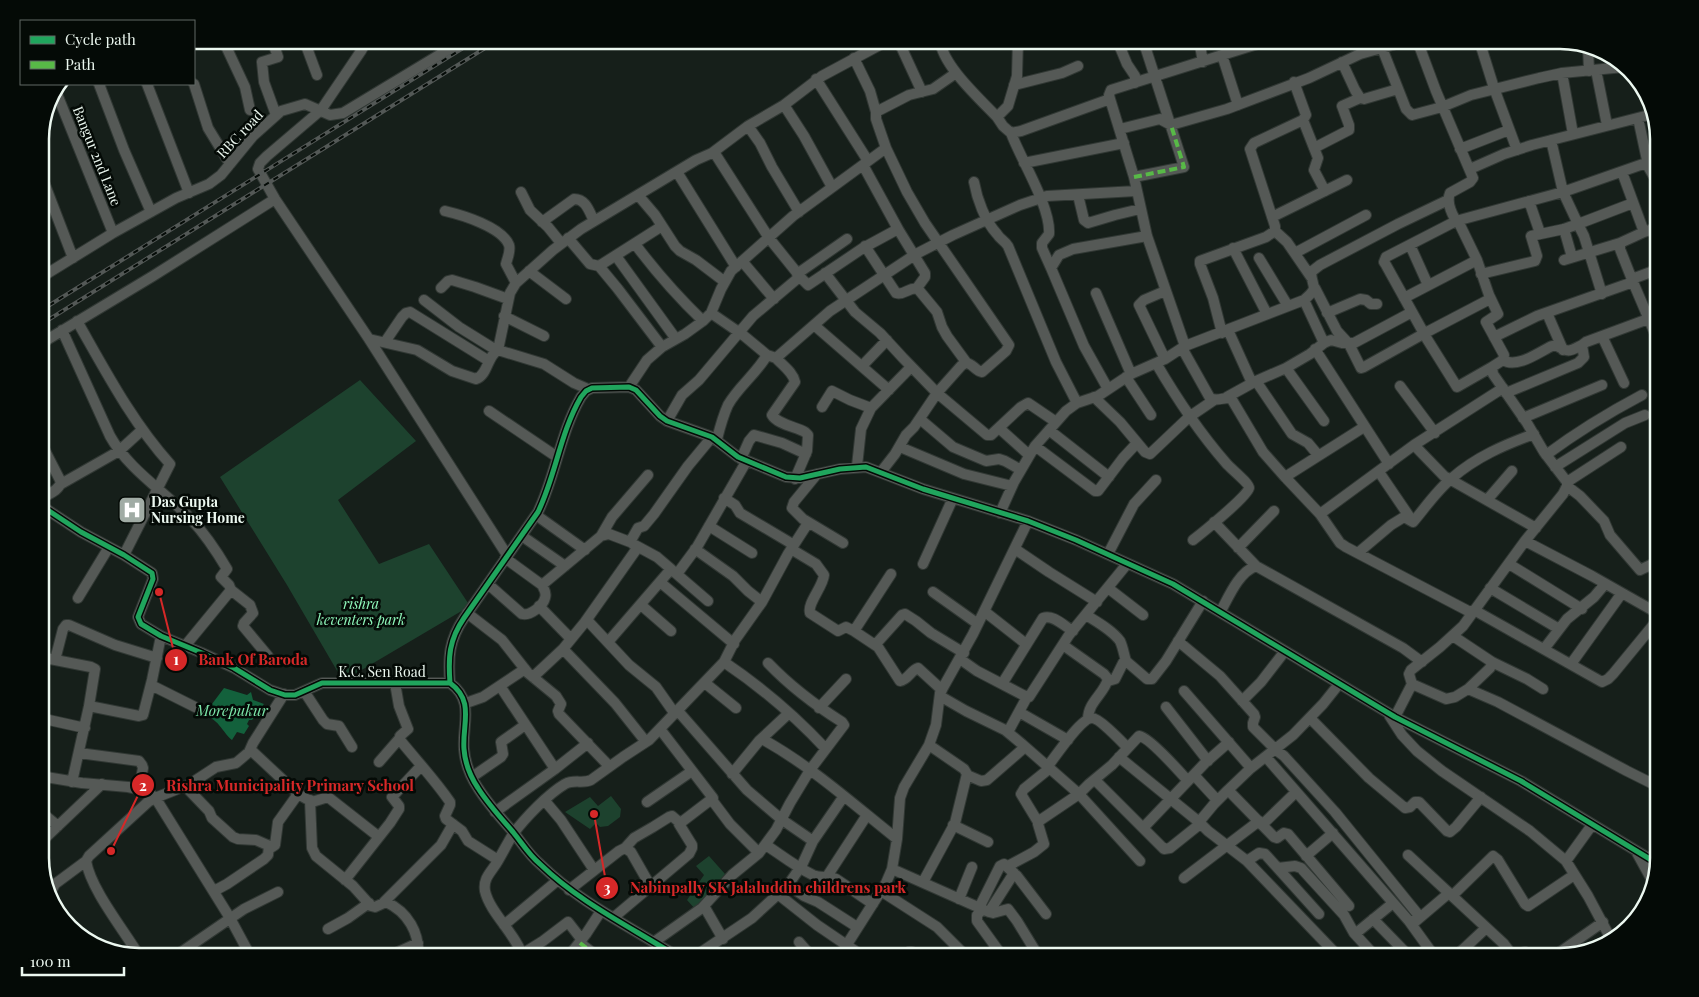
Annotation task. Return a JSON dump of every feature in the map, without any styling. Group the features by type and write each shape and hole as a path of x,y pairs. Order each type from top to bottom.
{"street":[{"path":"226,49 245,87 250,110"},
{"path":"275,49 278,57 262,62 264,82 276,115"},
{"path":"307,49 317,75"},
{"path":"363,49 321,110 260,163 258,169 275,198 369,339 506,557 542,585 546,596 530,614 524,615 488,584"},
{"name":"RBC road","path":"49,273 113,233 176,198 208,184 221,175 253,136 281,111 304,104 330,115 343,113 449,49"},
{"path":"369,339 416,350 452,371 476,379 481,377 497,350 510,293 516,283 529,271 565,241 594,221 714,152 748,126 784,105 816,79 872,49"},
{"path":"902,49 922,92"},
{"path":"944,49 956,73 1011,133 1040,198 1049,230 1049,234 1042,243 1042,248 1084,346 1108,389"},
{"path":"997,117 1008,106 1017,76 1018,49"},
{"path":"1121,49 1135,76 1135,83"},
{"path":"1134,177 1184,167 1146,49"},
{"path":"1201,49 1203,62"},
{"path":"1214,400 1210,398 1183,347 1147,236 1134,177 1109,96 1111,90 1243,49"},
{"path":"1120,129 1160,119 1171,126 1238,105 1294,82 1309,78 1360,54 1378,49"},
{"path":"1382,49 1406,109 1412,115 1442,107 1471,94 1494,88 1562,73 1615,68"},
{"path":"1420,49 1442,107 1473,178 1450,192 1448,200 1456,221 1460,224 1477,260 1490,298 1498,314 1486,322 1504,355 1503,360"},
{"path":"1483,49 1494,88 1517,150"},
{"path":"1589,54 1607,125"},
{"path":"1222,56 1238,105"},
{"path":"854,58 870,91 876,119 886,148 907,192 938,243 1008,345 1006,351 982,372 966,362 942,327 937,312 917,288"},
{"path":"1342,62 1360,98"},
{"path":"1014,85 1078,66"},
{"path":"876,112 909,95 932,89 956,73"},
{"path":"1562,73 1573,134"},
{"path":"816,79 866,163 898,229 926,275 917,288 897,294 865,246"},
{"path":"1294,82 1306,115 1304,120 1318,158 1314,170 1325,190"},
{"path":"99,85 124,150 151,212"},
{"path":"147,85 189,193"},
{"path":"194,85 208,128 230,164"},
{"path":"1314,148 1349,130 1342,106 1360,98 1398,89"},
{"name":"Bangur 2nd Lane","path":"59,98 113,233"},
{"path":"1011,133 1110,100"},
{"path":"784,105 804,136 832,187"},
{"path":"1470,170 1517,150 1647,116"},
{"path":"1638,118 1647,160 1646,163 1650,169"},
{"path":"1304,120 1254,143 1250,149 1275,231 1295,253 1312,277"},
{"path":"748,126 760,143 799,212"},
{"path":"1460,149 1510,130"},
{"path":"1551,140 1563,192 1589,251 1602,294"},
{"path":"1024,163 1124,143"},
{"path":"630,387 647,360 662,347 703,321 711,313 731,271 799,212 886,148"},
{"path":"714,152 769,238 799,276 808,284 865,246 898,229"},
{"path":"1503,360 1457,387 1427,339 1384,262 1386,257 1456,221 1563,192 1646,163"},
{"path":"677,172 739,264 774,300"},
{"path":"1622,172 1644,232"},
{"path":"1272,218 1347,180"},
{"path":"974,182 977,199 997,236 1008,246 1052,353 1077,403"},
{"path":"533,677 563,649 587,620 634,545 638,528 644,526 688,466 714,438 729,404 763,362 830,311 913,256 988,220 1047,196 1136,191"},
{"path":"521,192 530,210 542,222 590,264 599,266 662,347"},
{"path":"49,195 73,258"},
{"path":"638,195 655,215 675,246 725,282"},
{"path":"1078,195 1084,220 1088,223 1115,214 1140,209"},
{"path":"49,338 153,276 275,198"},
{"path":"542,222 574,199 581,199 594,221"},
{"path":"1448,200 1320,265 1311,272 1315,288 1327,313 1340,335 1349,344 1361,368 1490,298"},
{"path":"1529,201 1540,233"},
{"path":"1482,274 1535,261 1538,256 1531,236 1564,229 1633,203"},
{"path":"445,211 478,220 505,240 510,250 506,264 516,283"},
{"path":"1295,253 1366,216"},
{"path":"599,266 662,226"},
{"path":"1564,229 1568,258 1620,243 1650,230"},
{"path":"1275,231 1203,259 1200,261 1200,264 1225,332 1254,382 1292,434 1296,438 1304,440 1318,455"},
{"path":"1050,268 1059,255 1073,249 1147,236"},
{"path":"667,421 682,396 753,316 774,300 799,276 847,239"},
{"path":"1620,243 1620,249 1650,325"},
{"path":"635,244 676,296 703,321"},
{"path":"1410,245 1428,285"},
{"path":"1233,248 1267,314"},
{"path":"616,256 676,339"},
{"path":"1259,258 1288,306"},
{"path":"1404,298 1477,260"},
{"path":"529,271 566,299"},
{"path":"825,273 855,312 880,333 937,393 987,435 992,435 1021,407 1028,403 1109,477"},
{"path":"1494,338 1547,313 1602,294 1650,273"},
{"path":"441,288 448,281 452,280 475,286 508,299"},
{"path":"1000,513 1012,486 1032,451 1066,411 1077,403 1094,397 1183,347 1304,300 1315,288"},
{"path":"1166,291 1144,300 1140,303 1140,306 1176,398 1203,436 1234,473 1247,482 1249,487 1248,491 1239,501 1193,540"},
{"path":"1096,293 1129,376 1151,416"},
{"path":"1327,313 1360,299 1366,300 1371,304 1377,304"},
{"path":"424,300 459,326 497,350 544,364 574,383 588,389 630,387 636,390 667,421 714,438 744,460 786,478 795,479 857,466 866,467 953,498 1028,521 1108,554 1173,584 1391,715 1520,781 1650,859"},
{"path":"1304,300 1319,346 1364,427 1389,464"},
{"path":"385,342 402,317 410,312 489,361"},
{"path":"1094,397 1120,422 1145,452 1150,454 1189,417 1214,400 1227,398 1254,382 1286,368 1331,340 1349,344 1412,312"},
{"path":"711,313 771,357 790,373 795,382 772,415 778,421 808,435 809,442 806,454 795,479"},
{"path":"1547,313 1563,350"},
{"path":"504,316 544,336"},
{"path":"1503,360 1508,363 1518,362 1552,346 1571,351 1602,336 1650,318"},
{"path":"77,321 106,373 142,430 158,452 170,464 124,555"},
{"path":"814,325 890,390"},
{"path":"62,330 119,451 158,490 188,516 198,528 226,568 221,577 231,590 252,608 253,613 243,626 268,656"},
{"path":"1602,336 1624,383"},
{"path":"862,366 887,340"},
{"path":"1320,514 1414,445 1504,391 1578,363 1584,358 1582,345"},
{"path":"881,472 937,393 957,369 966,362"},
{"path":"857,466 861,429 872,408 911,367"},
{"path":"1492,367 1493,374 1567,484 1604,520 1610,535 1640,570 1650,566"},
{"path":"1286,368 1324,421"},
{"path":"1523,418 1602,385"},
{"path":"1400,386 1435,433"},
{"path":"588,389 578,402 544,498 536,515 467,613 454,636 450,647 450,683 459,691 466,703 464,748 466,761 478,788 495,812 539,864 569,890 664,948"},
{"path":"822,407 832,391 872,408"},
{"path":"1546,455 1609,412 1642,395"},
{"path":"1227,398 1231,398 1236,405 1263,452 1320,514 1340,543 1356,552 1473,611 1598,680 1605,681 1613,674 1650,629"},
{"path":"489,411 558,457"},
{"path":"1555,467 1625,423 1646,415"},
{"path":"920,419 953,448 986,461 999,459 1021,470"},
{"path":"1285,477 1364,427"},
{"path":"999,428 1095,491 1100,489 1123,458 1137,443"},
{"path":"49,494 61,484 119,451 142,430"},
{"path":"608,642 660,582 674,572 695,549 744,460 749,441 754,434 782,443 806,454"},
{"path":"1413,522 1450,480 1470,464 1499,447 1534,434"},
{"path":"1414,445 1450,480 1536,528"},
{"path":"900,447 964,474 1012,486"},
{"path":"1492,662 1490,668 1468,689 1455,698 1446,700 1412,684 1409,674 1414,667 1463,626 1525,541 1563,494 1567,484 1621,447"},
{"path":"49,459 61,484"},
{"path":"1488,500 1512,470"},
{"path":"1379,472 1413,522"},
{"path":"817,474 792,507 794,512 808,523 843,543"},
{"path":"602,536 612,517 648,475"},
{"path":"1108,554 1134,504 1156,480"},
{"path":"724,498 735,505 740,512 816,564 824,575 822,585 809,609 810,613 838,631 847,627 876,645 883,652 900,681 904,680 918,668 941,693 966,712 1008,732 1078,794 1140,861"},
{"path":"923,564 953,498"},
{"path":"49,511 153,574 153,580 138,620 143,626 161,636 234,668 270,690 284,694 249,752 238,761 216,767 185,786 155,798 143,806 89,856 86,861 54,886"},
{"path":"1238,548 1274,511"},
{"path":"536,515 585,550"},
{"path":"1356,552 1360,552 1391,525 1404,517 1413,522"},
{"path":"845,948 881,891 892,869 902,793 929,745 936,725 941,693 962,656 1028,521"},
{"path":"1214,522 1256,566 1403,648 1422,662"},
{"path":"518,948 488,899 484,885 488,874 514,834 545,801 566,784 574,781 586,782 601,774 609,766 646,742 705,683 724,662 808,523"},
{"path":"709,526 752,553"},
{"path":"542,585 602,536 608,534 657,557 708,601"},
{"path":"522,536 565,566"},
{"path":"1525,541 1650,609"},
{"path":"78,598 109,547"},
{"path":"695,549 733,576 762,602"},
{"path":"1015,549 1097,602"},
{"path":"1008,732 1027,697 1031,695 1063,645 1127,564"},
{"path":"1509,564 1540,581 1582,609"},
{"path":"1221,612 1239,580 1256,566"},
{"path":"854,631 891,574"},
{"path":"660,582 734,644"},
{"path":"1544,649 1559,629 1576,611 1582,609 1605,584"},
{"path":"1108,588 1143,616"},
{"path":"1490,588 1559,629"},
{"path":"185,646 231,590"},
{"path":"933,592 978,624"},
{"path":"1571,664 1622,593"},
{"path":"1086,615 1118,638 1126,661 1147,679 1151,680 1166,661 1203,601"},
{"path":"640,605 671,631"},
{"path":"539,606 571,639"},
{"path":"984,611 1026,644"},
{"path":"467,613 502,640 525,669 558,698 561,704 558,713 609,766"},
{"path":"876,645 902,615 905,614 1002,684 1027,697"},
{"path":"1002,684 1039,622 1046,616 1073,631"},
{"path":"587,620 629,666 656,687 747,790 782,819 813,841"},
{"path":"55,660 63,629 66,625 115,645 157,658"},
{"path":"89,706 141,716 144,712 151,686 161,636"},
{"path":"1453,636 1492,662 1543,689"},
{"path":"1178,641 1220,676 1242,701 1255,716 1253,727 1284,756 1335,812 1420,917"},
{"path":"1063,645 1106,676 1108,680"},
{"path":"563,649 615,703 646,742"},
{"path":"1242,701 1261,682 1285,651"},
{"path":"49,658 92,667 95,670 80,753 72,782"},
{"path":"996,948 977,921 977,915 1011,869 1044,844 1038,822 1021,794 1024,789 1049,767 1068,740 1088,718 1090,707 1108,680 1115,679 1123,663 1126,661"},
{"path":"724,662 756,685 789,713 825,748"},
{"path":"654,942 695,914 732,875 763,849 810,770 844,724 820,708 780,676 768,663"},
{"path":"466,703 480,698 525,669"},
{"path":"820,708 846,679"},
{"name":"K.C. Sen Road","path":"284,694 295,694 322,683 450,683"},
{"path":"379,762 408,729 399,706 395,683"},
{"path":"705,683 736,708"},
{"path":"1095,780 1166,850 1200,823 1200,819 1217,800 1251,768 1276,750 1310,718 1340,684"},
{"path":"1391,715 1412,684"},
{"path":"151,686 195,707"},
{"path":"500,686 555,769"},
{"path":"1468,689 1498,702 1650,782"},
{"path":"304,691 327,724 339,726 352,748"},
{"path":"1184,691 1251,768"},
{"path":"1166,707 1208,761"},
{"path":"1019,712 1068,740"},
{"path":"732,774 762,739 789,713"},
{"path":"1391,715 1402,736 1417,751 1442,771 1530,831 1566,861 1608,934"},
{"path":"1088,718 1096,719 1128,747"},
{"path":"1310,718 1370,778 1405,808 1410,807 1415,802 1420,802 1447,831 1450,832 1456,827 1481,797"},
{"path":"49,720 84,728"},
{"path":"472,777 501,757 501,742 525,725"},
{"path":"660,730 712,796 712,800 730,824 763,849 813,875 836,879 873,904"},
{"path":"1038,822 1095,780 1139,736 1144,736 1217,800"},
{"path":"399,739 450,802 446,818 462,831 468,840 498,860"},
{"path":"762,739 784,751 810,770 897,838"},
{"path":"1144,828 1191,778 1229,742"},
{"path":"495,812 588,743"},
{"path":"922,882 953,825 961,802 967,775 964,769 929,745"},
{"path":"967,775 980,781 987,780 1025,746"},
{"path":"249,752 253,752 298,794 313,801 328,797 379,836"},
{"path":"80,753 139,761 143,768 139,789"},
{"path":"1119,757 1248,861 1330,948"},
{"path":"1266,757 1409,921 1425,948"},
{"path":"345,880 399,809 399,806 392,797 420,766"},
{"path":"647,802 692,770"},
{"path":"49,778 148,791 155,798 214,891 247,948"},
{"path":"49,834 102,784"},
{"path":"185,786 212,818 231,836 238,839 256,840 272,847 275,845 278,822 298,794"},
{"path":"1228,790 1276,838 1286,833 1349,906"},
{"path":"1184,878 1226,844 1260,823 1296,792"},
{"path":"708,948 752,918 788,885 801,868 813,841 844,796"},
{"path":"310,800 313,851 320,860 358,890 368,903 374,907 384,902 442,845 453,824"},
{"path":"679,822 712,800"},
{"path":"545,801 561,820 594,870"},
{"path":"826,878 867,815"},
{"path":"569,890 619,850 625,848 634,838 672,816 679,822 679,826 692,845 691,851 613,918"},
{"path":"49,818 58,826"},
{"path":"953,825 988,842"},
{"path":"1566,861 1592,825"},
{"path":"1306,856 1333,833"},
{"path":"214,891 264,859 268,855 269,846"},
{"path":"625,848 631,852 651,886"},
{"path":"1636,850 1648,873"},
{"path":"1248,861 1262,853 1267,855 1320,914"},
{"path":"1408,855 1507,948"},
{"path":"1409,921 1413,922 1451,895 1493,856 1498,860 1528,906 1574,875"},
{"path":"86,861 91,877 100,894 134,948"},
{"path":"983,909 1000,866 1004,864 1011,869 1046,914"},
{"path":"1278,868 1295,866 1301,868 1344,915 1355,934 1368,948"},
{"path":"959,899 972,867"},
{"path":"892,869 993,913 1007,909 1010,910 1033,948"},
{"path":"504,925 558,880"},
{"path":"788,885 857,927"},
{"path":"881,891 937,927 958,948"},
{"path":"187,948 244,909 278,892"},
{"path":"779,895 817,925 851,948"},
{"path":"384,902 406,917 416,932 418,948"},
{"path":"328,929 348,918 368,903"},
{"path":"1355,934 1393,903"},
{"path":"704,906 723,939"},
{"path":"575,948 601,911"},
{"path":"1373,918 1401,948"},
{"path":"532,948 568,922 581,941 588,948"},
{"path":"1566,947 1602,922"},
{"path":"1465,948 1486,928"},
{"path":"799,942 804,948"},
{"path":"407,948 418,943"}],"green space":[{"name":"rishra keventers park","path":"360,380 416,441 338,500 379,564 429,544 470,606 343,681 287,585 220,477"},
{"path":"611,796 621,809 620,817 608,826 600,827 596,823 590,829 565,812 590,797 598,806"},
{"path":"709,856 725,874 696,910 687,900 704,875 696,866"}],"water":[{"name":"Morepukur","path":"224,688 247,695 251,692 253,700 264,704 252,720 249,720 247,724 249,726 244,734 237,732 232,740 216,722 203,716"}],"railway":[{"path":"49,305 462,49"},
{"path":"49,319 484,49"}],"marked path":[{"path":"1134,177 1184,167 1171,125"},
{"path":"580,943 586,948"}],"cycle path":[{"path":"450,683 449,665 452,641 455,634 464,618 538,512 568,425 581,397 592,388 629,387 636,390 667,421 712,437 738,457 786,477 800,478 840,469 866,467 923,489 1028,521 1076,540 1173,584 1395,717 1521,781 1650,859"},
{"path":"49,511 81,532 124,555 152,573 153,579 138,617 141,624 161,636 234,668 270,690 285,695 295,695 322,683 450,683 458,690 465,705 465,759 470,774 486,800 529,853 555,878 589,903 663,948"}],"place":[{"name":"Das Gupta Nursing Home","path":"132,510"},
{"name":"Bank Of Baroda","path":"159,592"},
{"name":"Nabinpally SK Jalaluddin childrens park","path":"594,814"},
{"name":"Rishra Municipality Primary School","path":"111,851"}]}
